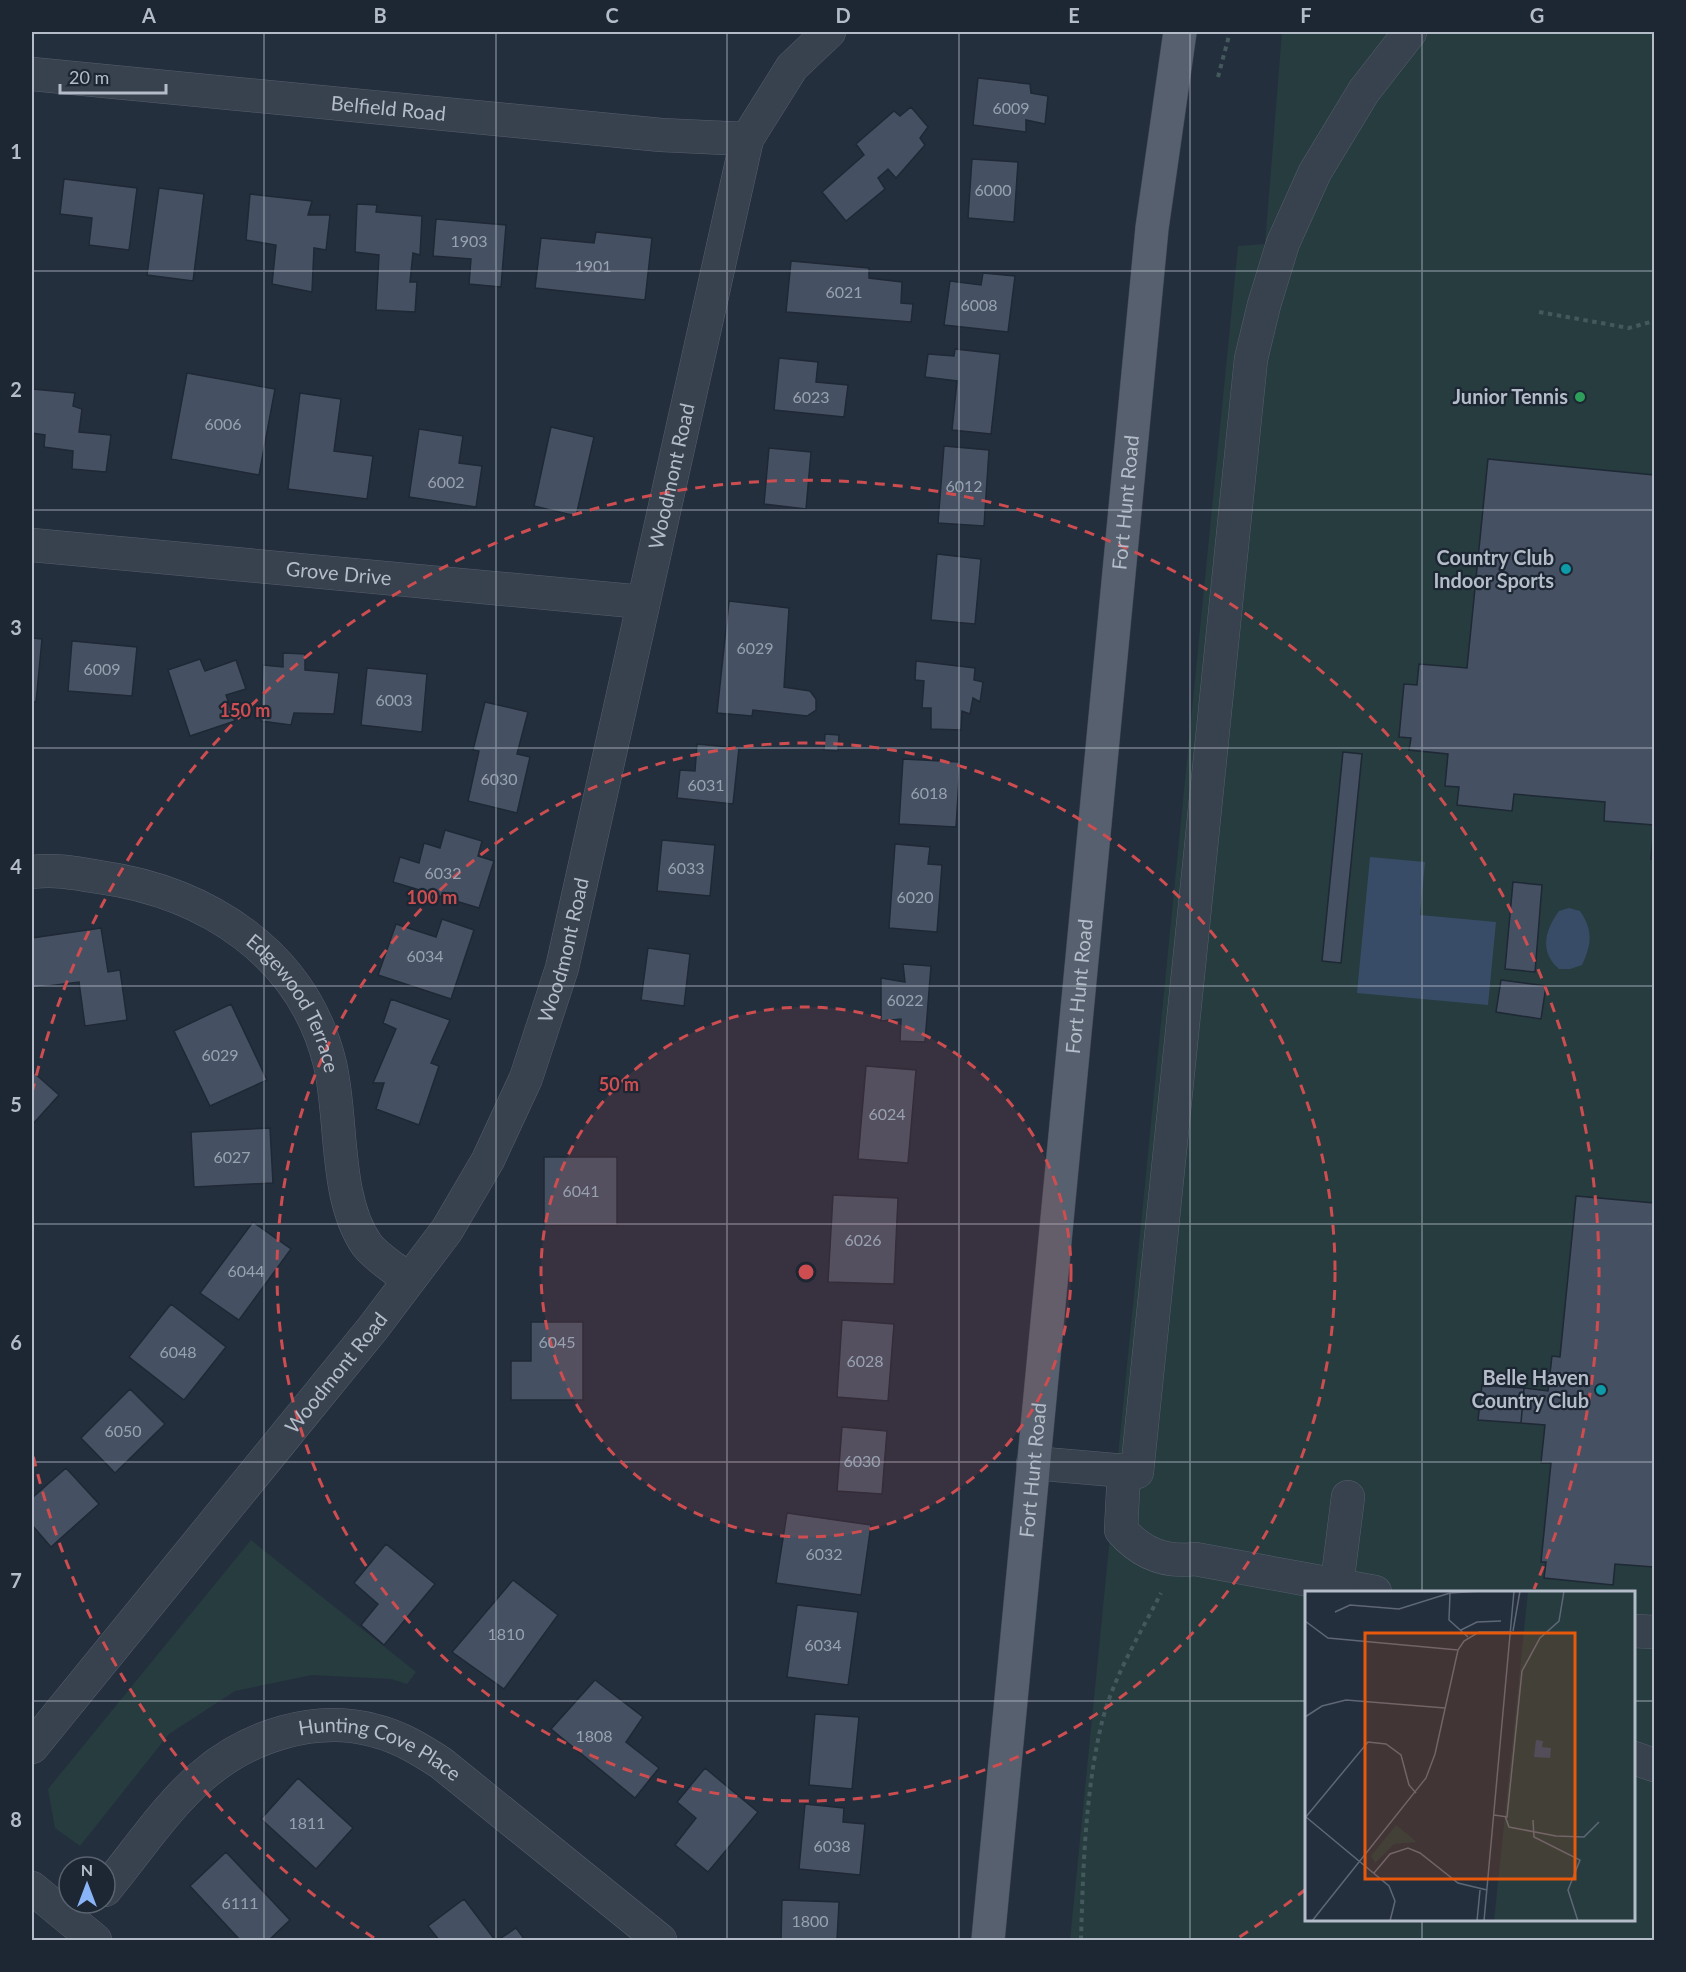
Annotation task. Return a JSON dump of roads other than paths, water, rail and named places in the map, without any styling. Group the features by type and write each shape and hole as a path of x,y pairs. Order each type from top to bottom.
{"main road":[{"name":"Fort Hunt Road","path":"988,1941 1152,228 1180,32"}],"street":[{"name":"Woodmont Road","path":"32,1747 374,1328 447,1230 488,1160 526,1078 562,968 747,140 792,67 828,32"},
{"path":"1359,1591 1195,1559 1174,1561 1156,1557 1133,1544 1121,1530 1157,1260 1251,359 1264,305 1283,243 1315,172 1364,91 1410,32"},
{"name":"Belfield Road","path":"32,74 650,134 747,140"},
{"name":"Grove Drive","path":"32,545 644,602"},
{"name":"Edgewood Terrace","path":"32,872 51,870 108,878 169,892 223,918 253,941 281,970 315,1021 329,1062 347,1194 354,1220 368,1246 409,1280"},
{"path":"1033,1463 1130,1471"},
{"path":"1336,1588 1348,1497"},
{"path":"1635,1631 1654,1632"},
{"name":"Hunting Cove Place","path":"117,1875 183,1795 203,1775 240,1749 273,1735 309,1726 345,1726 376,1731 415,1746 441,1763 660,1941"},
{"path":"1635,1758 1654,1765"},
{"path":"32,1888 89,1923"}],"water":[{"path":"1370,857 1425,862 1420,915 1496,922 1488,1005 1357,993"},
{"path":"1569,908 1580,911 1584,918 1589,931 1589,944 1582,965 1570,969 1559,969 1549,955 1546,941 1554,918 1559,911"}],"place":[{"name":"Junior Tennis","path":"1580,397"},
{"name":"Country Club Indoor Sports","path":"1566,569"},
{"name":"Belle Haven Country Club","path":"1601,1390"}]}
